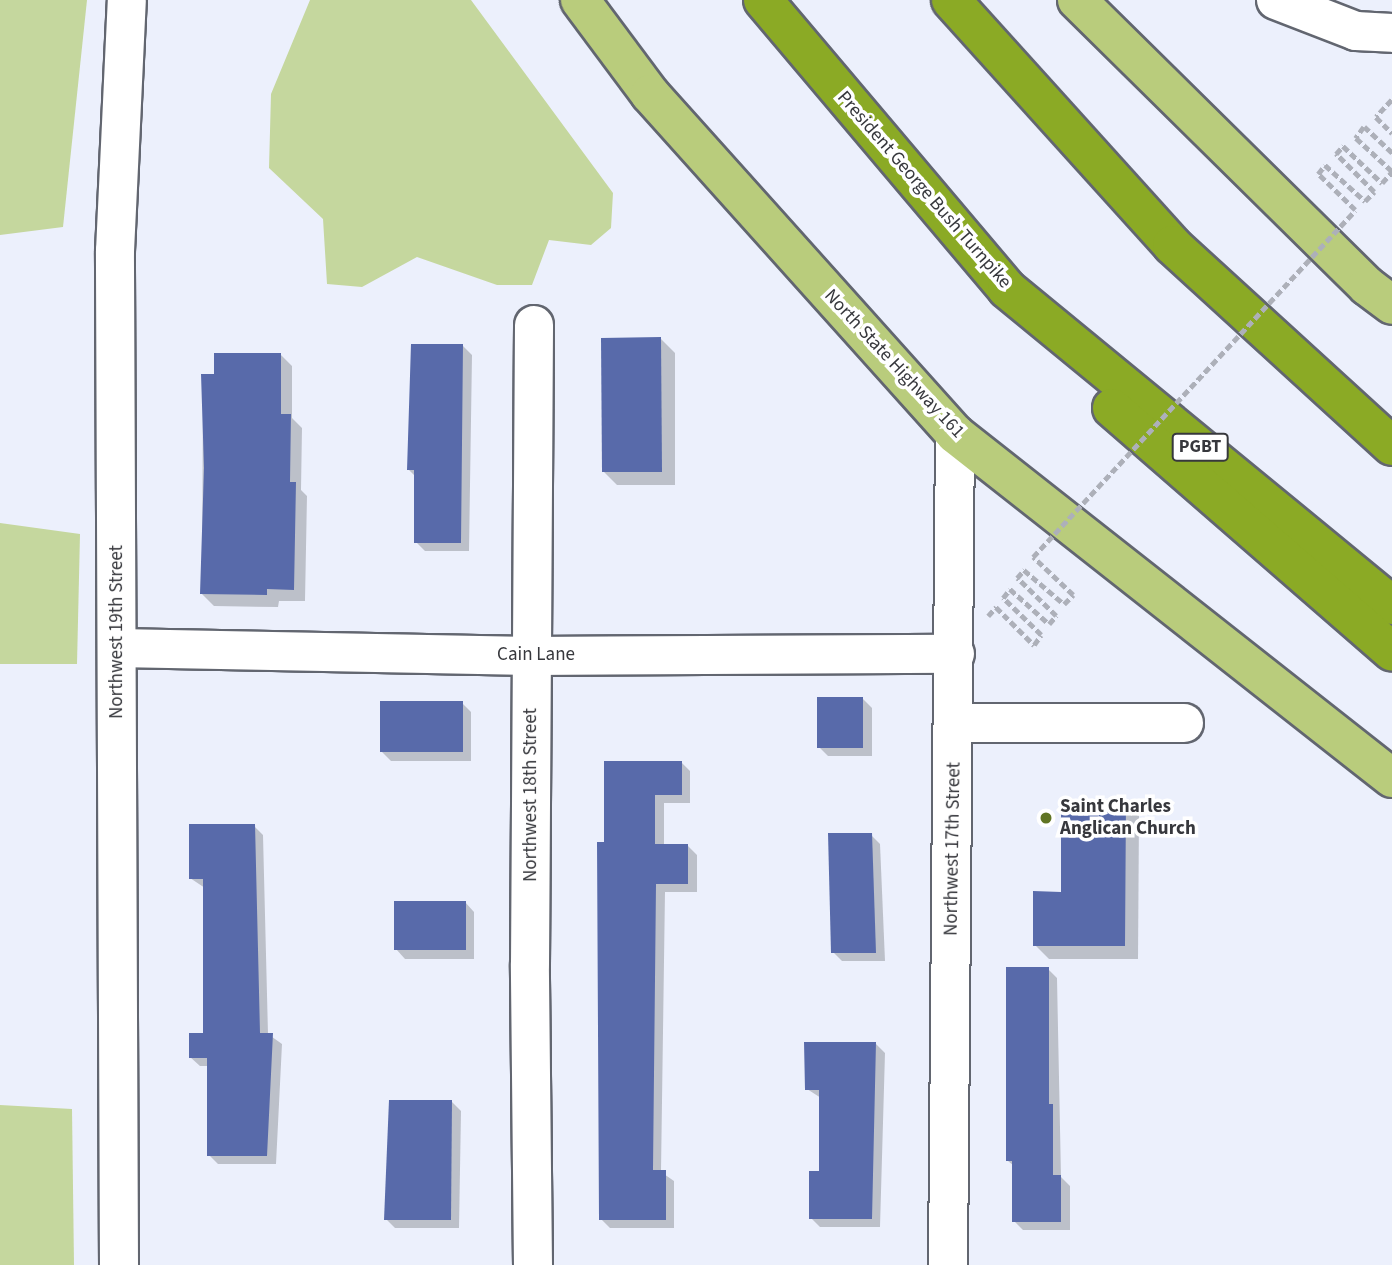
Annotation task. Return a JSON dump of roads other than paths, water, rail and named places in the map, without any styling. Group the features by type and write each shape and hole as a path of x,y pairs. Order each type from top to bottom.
{"highway":[{"name":"President George Bush Turnpike","path":"763,0 1007,289 1392,605"},
{"path":"951,0 1172,245 1392,446"},
{"path":"1007,289 1097,395 1392,651"},
{"path":"1336,395 1392,432"}],"main road":[{"name":"North State Highway 161","path":"580,0 650,94 955,434 1392,778"},
{"path":"1077,0 1367,286 1392,305"}],"street":[{"name":"Northwest 19th Street","path":"119,1265 115,251 127,0"},
{"path":"1276,0 1356,31 1392,33"},
{"name":"Northwest 18th Street","path":"534,325 531,656 534,1265"},
{"name":"Northwest 17th Street","path":"948,1265 955,434"},
{"name":"Cain Lane","path":"117,648 531,656 955,654"},
{"path":"954,723 1184,723"}],"place":[{"name":"Saint Charles Anglican Church","path":"1046,818"}]}
